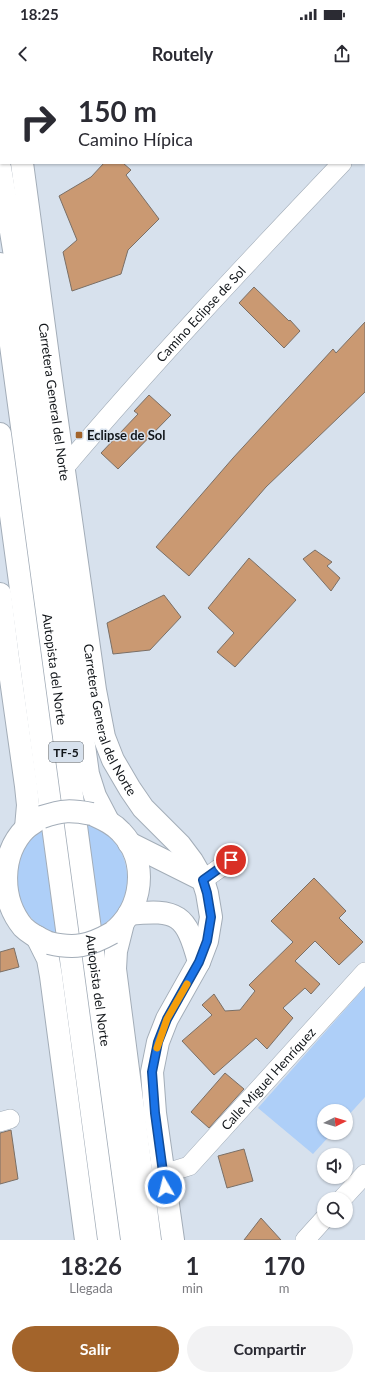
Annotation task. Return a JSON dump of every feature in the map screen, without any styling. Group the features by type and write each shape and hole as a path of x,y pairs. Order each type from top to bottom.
{"main road":[{"name":"Carretera General del Norte","path":"22,164 64,468 104,737 113,760 143,808 180,845 192,861 203,880 211,917 207,941 199,962 167,1019 158,1042 152,1072 155,1113 173,1240"},
{"path":"0,168 16,257 88,774 100,817"},
{"name":"Autopista del Norte","path":"0,264 132,1240"},
{"name":"Autopista del Norte","path":"0,434 109,1240"},
{"path":"0,594 28,805 34,822"},
{"path":"150,1240 116,969 116,951 122,923 135,903 138,891 139,874 136,858 129,842 121,832 100,817 73,810 59,811 34,822 12,845 6,860 2,878 7,899 7,916 43,940 64,946 86,945 99,941 122,923 153,912 170,914 183,922 193,939 199,962"},
{"path":"129,842 203,880"},
{"path":"43,940 51,976 86,1240"}],"street":[{"name":"Camino Eclipse de Sol","path":"64,468 96,430 236,275 341,164"},
{"path":"203,880 231,860"},
{"name":"Calle Miguel Henríquez","path":"164,1174 189,1166 365,972"},
{"path":"348,1192 365,1174"},
{"path":"305,1240 317,1227"}],"shaded area":[{"path":"86,824 111,838 122,853 127,871 126,889 120,907 109,920 100,927"},
{"path":"42,830 56,933 44,929 34,921 25,911 18,898 16,868 21,852 30,839"},
{"path":"365,987 365,1097 353,1110 353,1104 317,1104 317,1140 326,1140 313,1154 258,1108"}],"building":[{"path":"103,164 124,164 131,170 126,175 159,219 128,250 121,274 72,291 63,252 77,240 59,196 91,177"},
{"path":"254,287 300,331 284,348 239,303"},
{"path":"365,322 365,392 266,487 189,576 156,547 233,458 333,349 336,353"},
{"path":"149,395 171,415 118,469 101,453 138,414 134,411"},
{"path":"315,550 332,562 327,566 340,578 331,591 303,559"},
{"path":"249,558 296,600 235,667 217,652 234,633 208,608"},
{"path":"164,595 181,617 150,650 113,654 107,623"},
{"path":"314,878 346,911 339,918 363,942 339,965 315,941 295,961 320,984 311,994 305,988 283,1008 293,1018 267,1049 256,1038 214,1075 182,1041 212,1015 202,1005 214,994 225,1011 240,1010 255,991 249,985 293,942 271,921"},
{"path":"14,948 19,967 0,972 0,952"},
{"path":"225,1073 244,1089 209,1128 191,1112"},
{"path":"11,1130 18,1179 0,1184 0,1133"},
{"path":"244,1149 253,1181 227,1188 218,1156"},
{"path":"261,1218 281,1240 244,1240"}],"slow traffic":[{"path":"157,1048 167,1019 187,984"}],"place":[{"name":"Eclipse de Sol","path":"79,435"}],"route":[{"path":"165,1187 155,1113 152,1072 158,1042 167,1019 199,962 207,941 211,917 203,880 231,860"}]}
